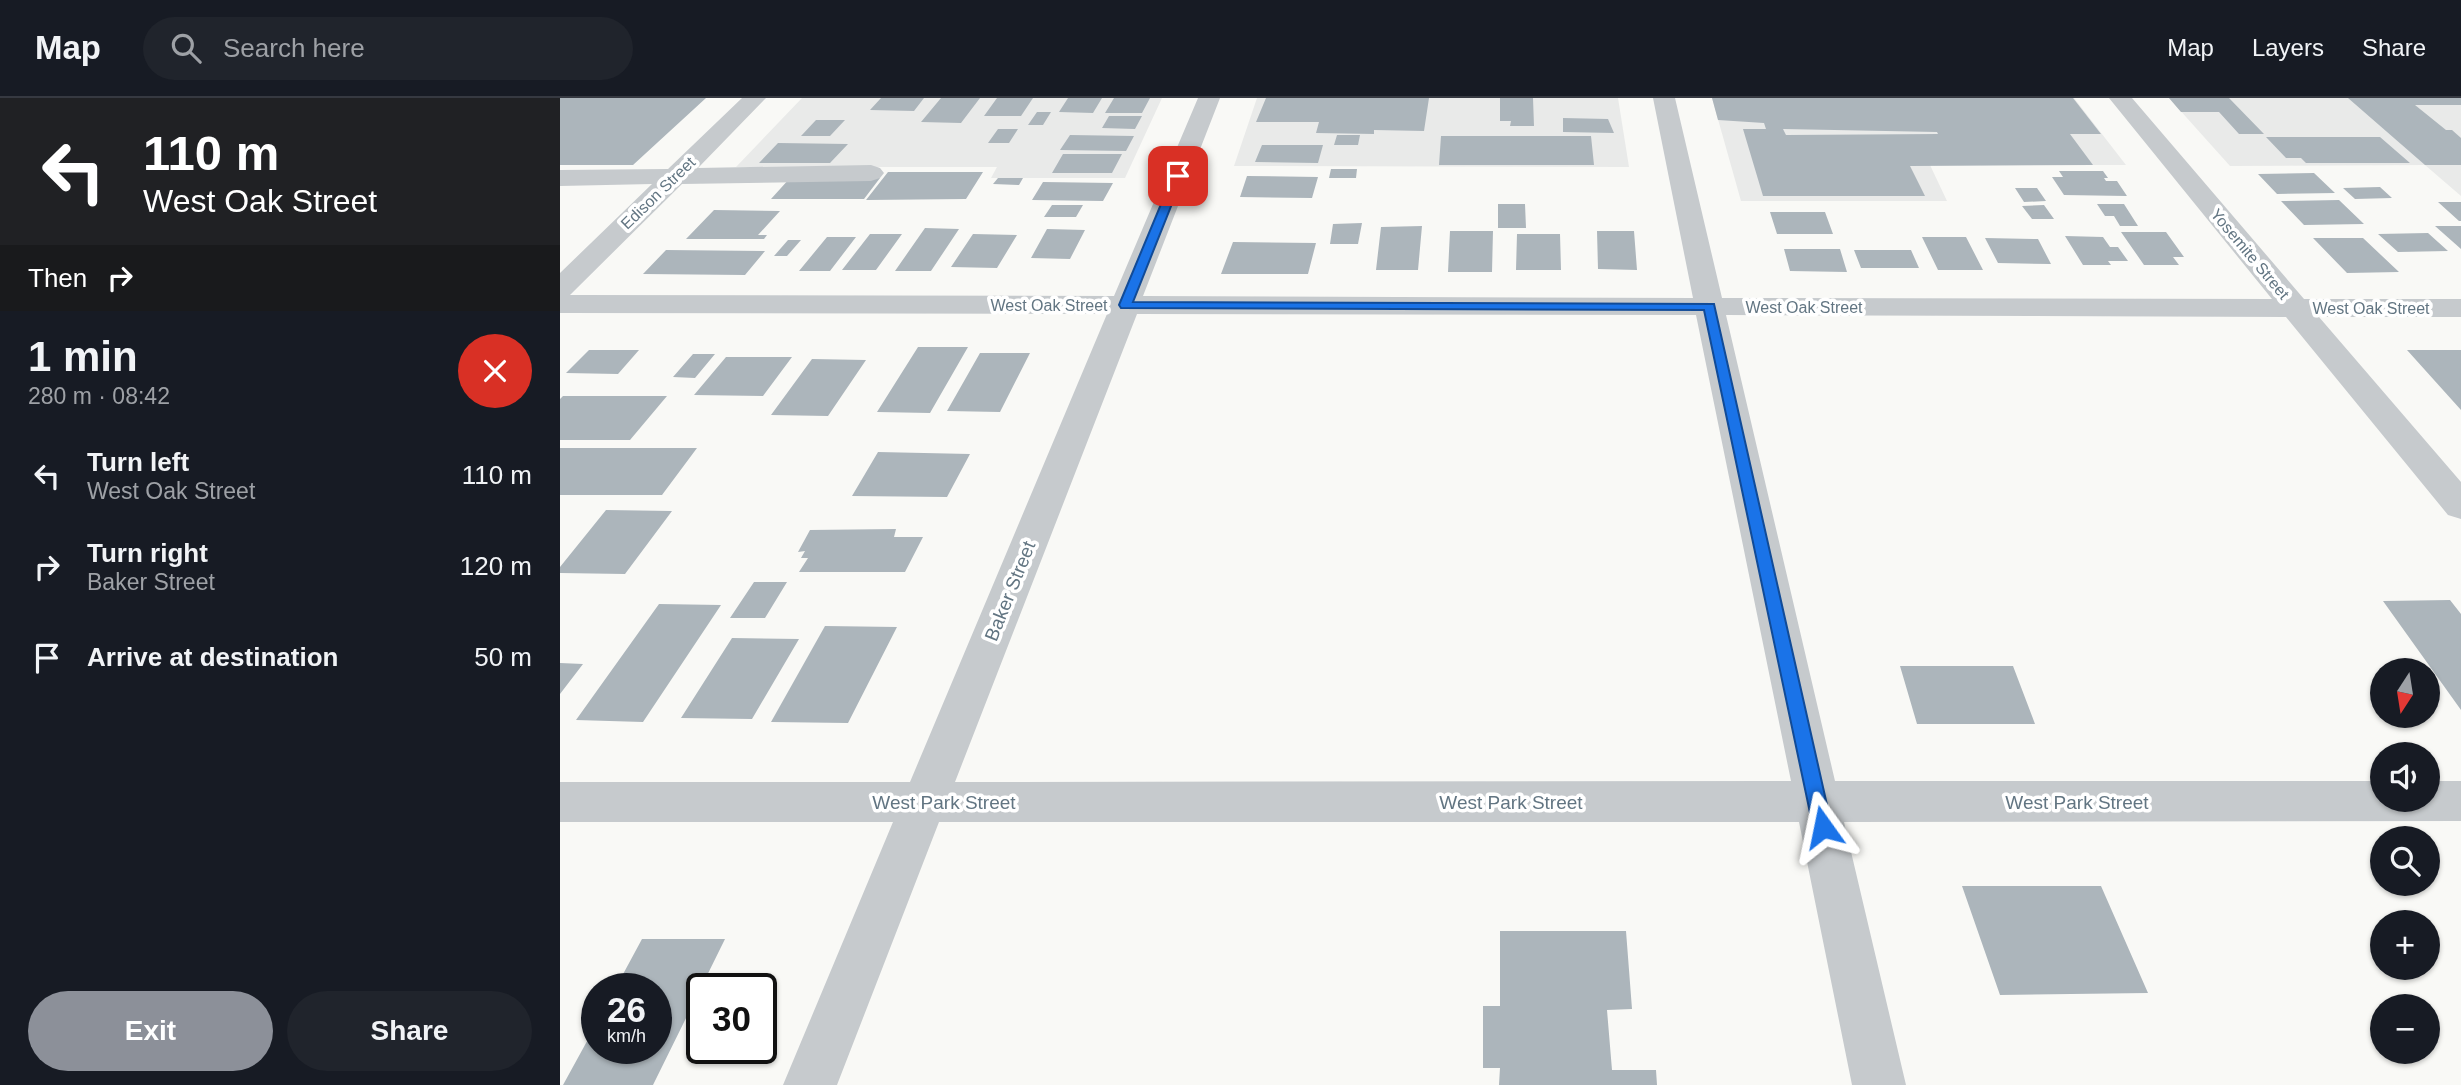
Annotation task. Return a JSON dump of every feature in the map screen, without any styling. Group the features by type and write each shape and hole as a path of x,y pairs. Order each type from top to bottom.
{"street":[{"name":"Edison Street","path":"560,289 755,98"},
{"name":"Baker Street","path":"810,1085 1209,98"},
{"path":"1664,98 1879,1085"},
{"name":"Yosemite Street","path":"2120,98 2461,506"},
{"path":"560,178 871,173"},
{"name":"West Oak Street","path":"560,304 2461,308"},
{"name":"West Park Street","path":"560,802 2461,801"}],"shaded area":[{"path":"802,98 1162,98 1125,178 991,178 997,167 736,167"},
{"path":"1257,98 1618,98 1629,167 1234,166"},
{"path":"1712,98 2074,98 2126,165 1930,165 1947,201 1741,201"},
{"path":"2169,98 2461,98 2461,196 2425,165 2230,166"}],"building":[{"path":"560,98 706,98 633,165 560,165"},
{"path":"881,98 924,98 914,111 870,110"},
{"path":"941,98 980,98 961,123 921,122"},
{"path":"997,98 1033,98 1021,116 984,116"},
{"path":"1068,98 1102,98 1093,113 1059,112"},
{"path":"1114,98 1150,98 1142,113 1105,113"},
{"path":"1266,98 1429,98 1424,131 1374,130 1374,134 1316,133 1319,122 1256,122"},
{"path":"1500,98 1533,98 1534,126 1510,126 1511,121 1500,121"},
{"path":"1712,98 2073,98 2101,134 2070,134 2093,165 1910,166 1925,196 1763,196 1743,129 1766,129 1764,123 1718,120","holes":["1783,129 1938,134 1786,135"]},
{"path":"2169,98 2229,98 2264,134 2239,134 2219,112 2181,112"},
{"path":"2348,98 2461,98 2461,105 2415,105 2446,130 2452,130 2461,138 2461,165 2425,165"},
{"path":"1037,112 1051,112 1043,125 1028,125"},
{"path":"1109,116 1142,116 1135,129 1102,128"},
{"path":"1563,118 1608,119 1614,133 1563,132"},
{"path":"816,120 845,120 830,136 801,136"},
{"path":"998,129 1018,129 1009,143 988,143"},
{"path":"1070,135 1134,136 1126,151 1060,150"},
{"path":"1337,135 1360,135 1358,145 1334,145"},
{"path":"1441,136 1591,136 1594,165 1439,165"},
{"path":"2266,137 2380,137 2410,163 2306,163 2301,158 2286,158"},
{"path":"778,143 848,144 830,163 759,163"},
{"path":"1262,145 1323,145 1318,163 1255,162"},
{"path":"1063,154 1122,154 1112,173 1052,173"},
{"path":"1331,169 1357,169 1356,178 1329,178"},
{"path":"2059,171 2103,171 2108,178 2104,178 2106,181 2117,181 2127,196 2064,195 2052,177 2063,177"},
{"path":"888,172 983,172 966,199 866,200"},
{"path":"2314,173 2335,193 2277,194 2258,174"},
{"path":"1247,176 1318,177 1312,198 1240,197"},
{"path":"790,178 880,178 864,199 771,199"},
{"path":"998,178 1023,178 1019,185 993,184"},
{"path":"1043,182 1113,183 1103,201 1032,200"},
{"path":"2380,187 2392,198 2355,199 2343,188"},
{"path":"2015,188 2037,188 2046,201 2024,202"},
{"path":"2339,200 2364,224 2304,225 2281,201"},
{"path":"2438,202 2461,202 2461,221 2459,221"},
{"path":"1498,204 1525,204 1526,228 1498,228"},
{"path":"2097,204 2124,204 2138,226 2120,226 2114,216 2105,216"},
{"path":"1052,205 1083,205 1076,217 1044,217"},
{"path":"2044,205 2054,219 2032,219 2022,206"},
{"path":"714,210 780,211 758,235 767,235 764,239 686,239"},
{"path":"1770,212 1825,212 1833,234 1777,234"},
{"path":"1362,223 1358,244 1330,244 1333,224"},
{"path":"1422,226 1418,270 1376,270 1381,227"},
{"path":"2435,226 2461,226 2461,249"},
{"path":"925,228 959,229 931,271 895,271"},
{"path":"1047,229 1085,230 1070,259 1031,258"},
{"path":"1450,231 1493,231 1492,272 1448,272"},
{"path":"1597,231 1634,231 1637,270 1598,269"},
{"path":"2121,232 2166,232 2184,257 2173,257 2179,265 2144,265"},
{"path":"2428,233 2448,251 2398,252 2378,234"},
{"path":"870,234 902,234 876,270 842,270"},
{"path":"973,234 1017,235 997,268 951,267"},
{"path":"1517,234 1560,234 1561,270 1516,270"},
{"path":"2065,236 2103,237 2110,247 2118,247 2128,261 2108,261 2111,265 2083,265"},
{"path":"827,237 856,237 830,271 799,271"},
{"path":"1922,237 1966,237 1983,270 1938,270"},
{"path":"1985,238 2038,239 2051,264 1998,263"},
{"path":"2313,238 2363,238 2399,272 2347,273"},
{"path":"788,240 801,240 787,256 774,256"},
{"path":"1233,242 1316,243 1308,274 1221,274"},
{"path":"1784,249 1840,249 1847,272 1790,271"},
{"path":"666,250 765,251 745,275 643,274"},
{"path":"1854,250 1911,250 1919,268 1861,268"},
{"path":"918,347 968,347 930,413 877,412"},
{"path":"589,350 639,350 618,374 566,373"},
{"path":"2407,350 2461,350 2461,410"},
{"path":"980,353 1030,353 1000,412 947,411"},
{"path":"693,354 715,354 695,378 673,377"},
{"path":"726,357 792,357 763,396 694,395"},
{"path":"812,359 866,360 828,416 771,415"},
{"path":"563,396 667,396 630,440 560,440 560,399"},
{"path":"560,448 697,448 662,495 560,495"},
{"path":"878,452 970,454 947,497 852,496"},
{"path":"606,510 672,511 625,574 560,573 560,567"},
{"path":"896,529 894,537 923,537 905,572 799,572 808,558 801,558 805,551 798,552 810,530"},
{"path":"754,582 787,582 765,618 730,618"},
{"path":"2450,600 2461,614 2461,710 2440,681 2440,658 2424,658 2383,601"},
{"path":"659,604 721,605 643,722 576,720"},
{"path":"825,626 897,627 848,723 771,722"},
{"path":"732,638 799,639 752,719 681,718"},
{"path":"560,663 583,664 560,694"},
{"path":"1900,666 2013,666 2035,724 1917,724"},
{"path":"1962,886 2101,886 2148,993 2000,995"},
{"path":"1500,931 1626,931 1632,1009 1607,1010 1612,1070 1656,1070 1657,1085 1499,1085 1500,1068 1483,1068 1483,1006 1500,1006"},
{"path":"642,939 725,939 708,973 686,973 686,1018 672,1046 672,973 624,973"},
{"path":"581,1052 581,1064 663,1064 653,1085 563,1085"}],"route":[{"path":"1178,176 1125,305 1710,306 1823,827"}]}
